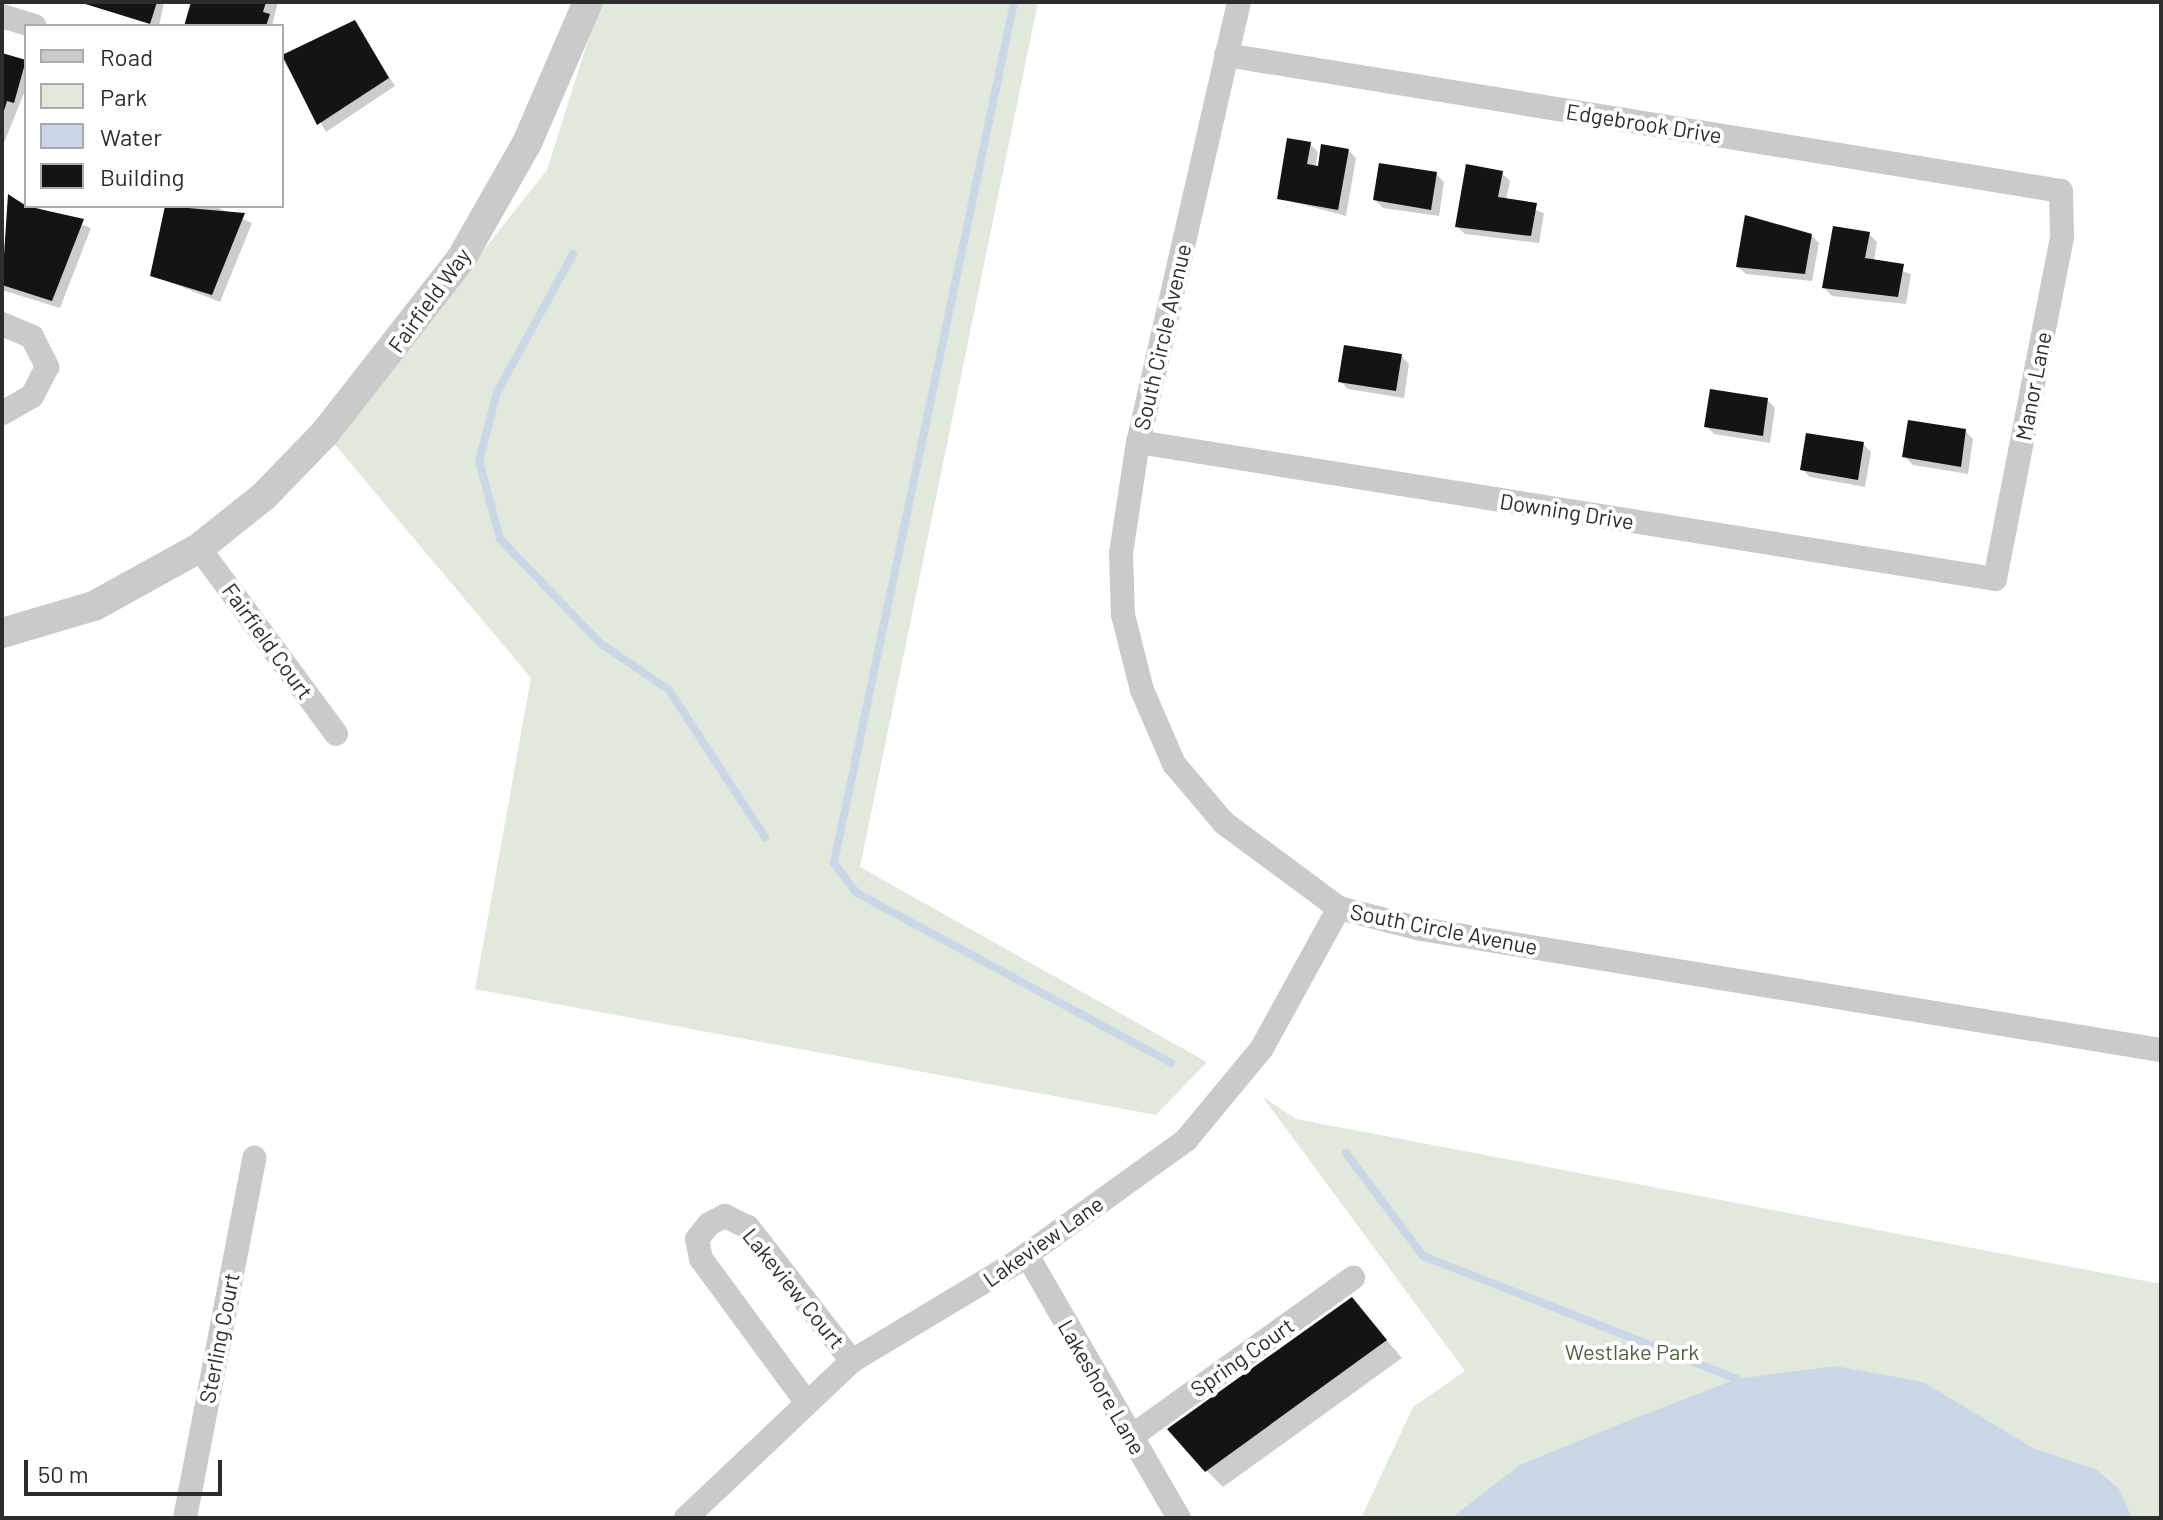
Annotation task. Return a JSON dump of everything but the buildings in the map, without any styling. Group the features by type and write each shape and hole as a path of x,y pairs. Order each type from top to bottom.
{"street":[{"name":"Fairfield Way","path":"2,633 94,606 199,548 284,475 419,318 527,143 588,2"},
{"name":"South Circle Avenue","path":"1239,2 1138,442 1121,553 1123,615 1142,690 1174,764 1224,823 1339,908 1421,929 2161,1050"},
{"path":"2,16 28,24"},
{"name":"Edgebrook Drive","path":"1226,55 2061,191"},
{"name":"Manor Lane","path":"1995,579 2062,236 2061,191"},
{"path":"2,324 32,337 47,367 32,396 2,413"},
{"name":"Downing Drive","path":"1138,442 1995,579"},
{"name":"Fairfield Court","path":"199,548 336,734"},
{"name":"Lakeview Lane","path":"686,1518 804,1399 852,1361 1027,1255 1186,1140 1262,1048 1339,908"},
{"name":"Sterling Court","path":"185,1518 254,1158"},
{"name":"Lakeview Court","path":"804,1399 701,1259 697,1239 709,1224 725,1216 748,1227 852,1361"},
{"name":"Lakeshore Lane","path":"1027,1255 1179,1518"},
{"name":"Spring Court","path":"1132,1436 1353,1278"}],"green space":[{"path":"600,2 1038,2 860,867 1207,1062 1156,1115 475,989 531,678 332,441 547,170"},
{"name":"Westlake Park","path":"1262,1096 1296,1119 2161,1284 2161,1518 1361,1518 1413,1407 1465,1371"}],"water":[{"path":"1835,1366 1923,1382 2033,1448 2097,1470 2119,1489 2132,1518 1451,1518 1520,1465 1630,1420 1737,1379"}],"waterway":[{"path":"1014,2 834,863 857,893 1171,1063"},
{"path":"573,254 497,392 479,461 500,539 600,643 669,690 765,837"},
{"path":"1346,1153 1423,1256 1737,1379 1740,1387"}]}
